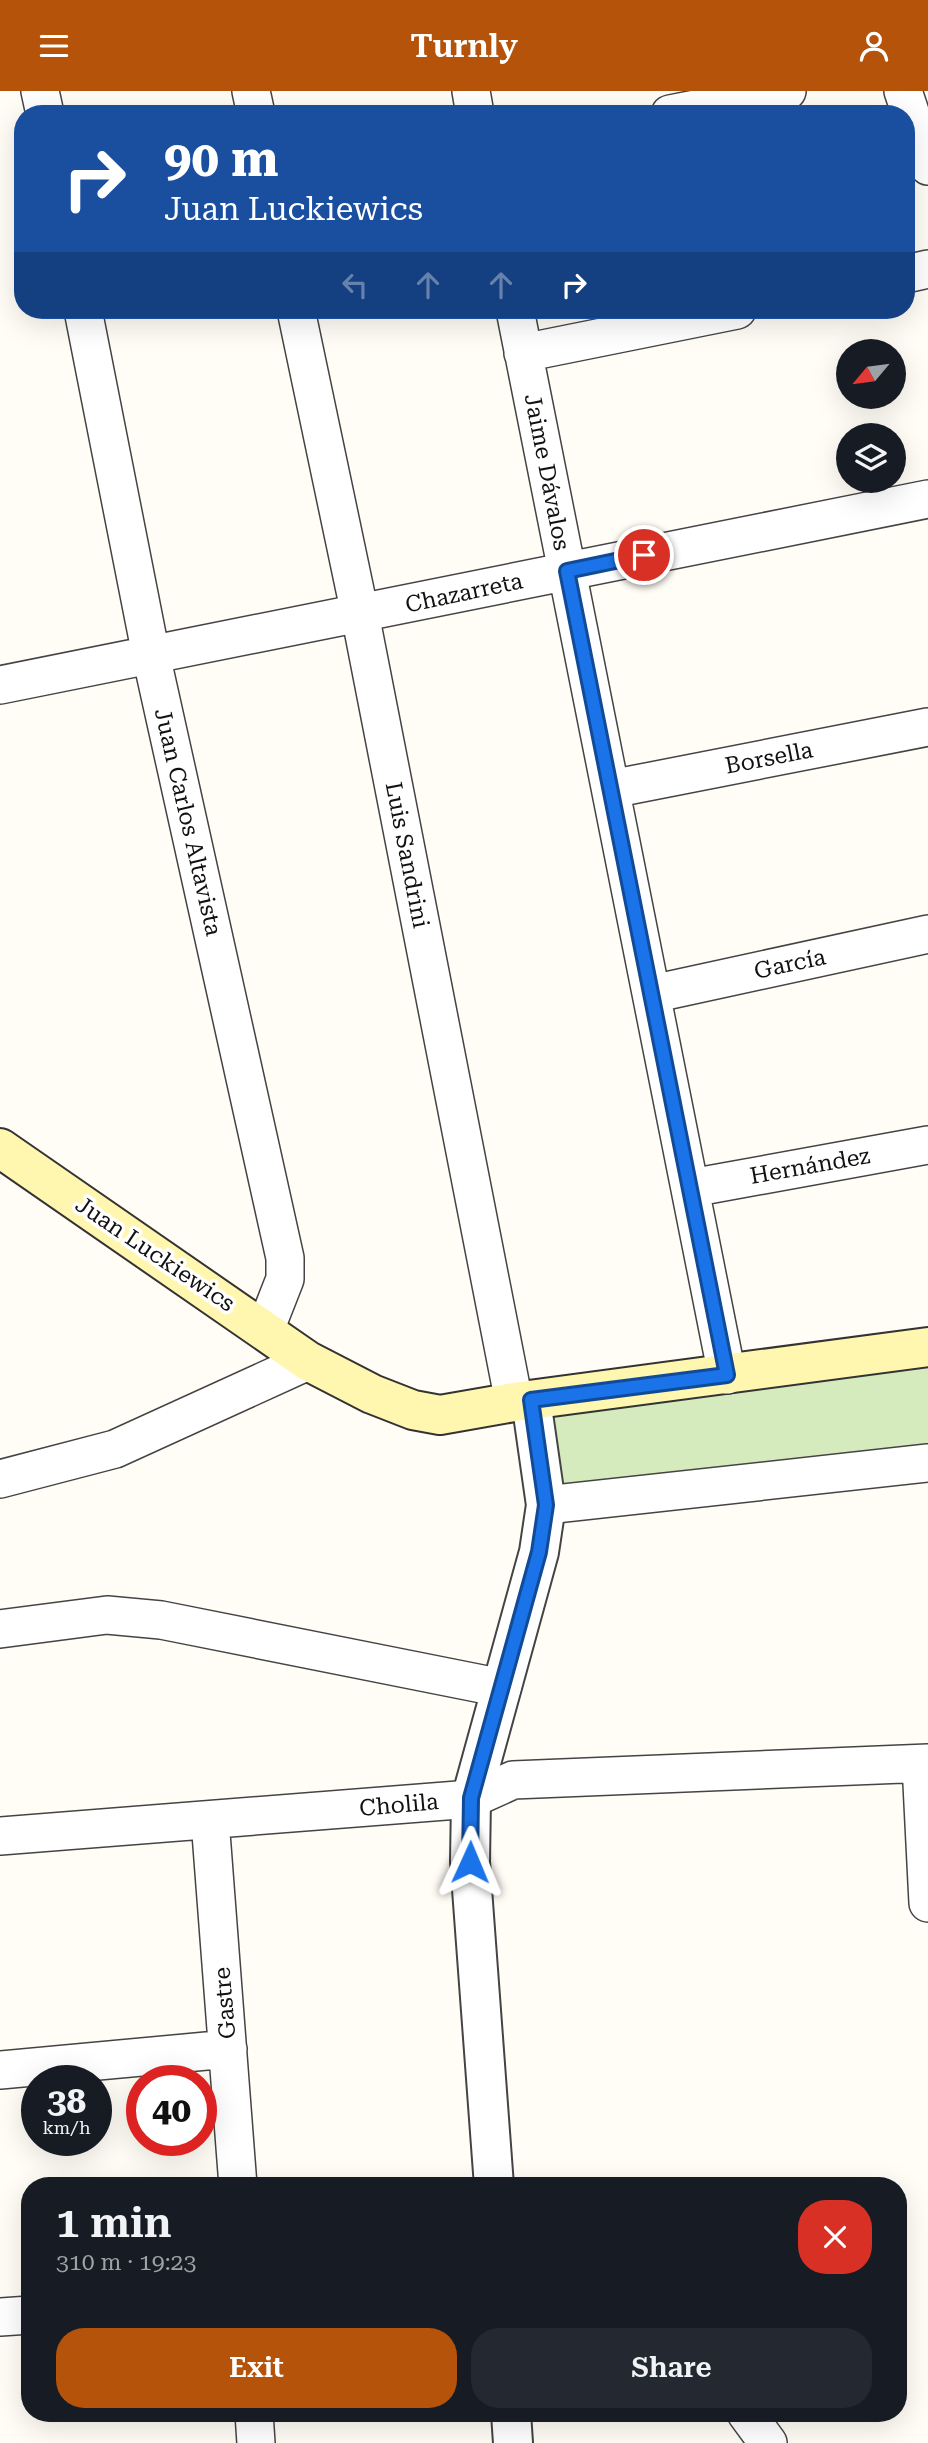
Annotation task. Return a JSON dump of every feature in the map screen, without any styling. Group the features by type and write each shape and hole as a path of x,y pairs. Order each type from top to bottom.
{"main road":[{"name":"Juan Luckiewics","path":"0,1148 308,1361 372,1394 413,1410 440,1415 523,1401 928,1347"}],"street":[{"path":"716,105 787,91"},
{"path":"915,127 928,166"},
{"name":"Juan Carlos Altavista","path":"85,319 151,655 285,1258 285,1279 265,1329"},
{"name":"Luis Sandrini","path":"298,319 523,1401"},
{"name":"Jaime Dávalos","path":"517,319 727,1375"},
{"path":"523,353 692,319"},
{"name":"Chazarreta","path":"0,685 928,499"},
{"name":"Borsella","path":"611,789 928,727"},
{"name":"García","path":"652,994 928,934"},
{"name":"Hernández","path":"691,1188 928,1145"},
{"path":"0,1479 115,1449 308,1361"},
{"path":"493,2177 470,1862 471,1798 539,1552 546,1505 523,1401"},
{"path":"546,1505 928,1463"},
{"path":"0,1629 107,1615 161,1620 502,1688"},
{"path":"925,1763 928,1903"},
{"name":"Cholila","path":"0,1836 471,1798 513,1780 925,1763"},
{"name":"Gastre","path":"210,1820 237,2177"},
{"path":"0,2070 228,2049"},
{"path":"0,2317 21,2316"},
{"path":"255,2422 256,2443"},
{"path":"512,2422 513,2443"},
{"path":"753,2422 768,2443"}],"green space":[{"path":"928,1347 928,1463 546,1505 531,1400"}],"route":[{"path":"470,1862 471,1798 539,1552 546,1505 531,1400 727,1375 567,571 644,555"}]}
